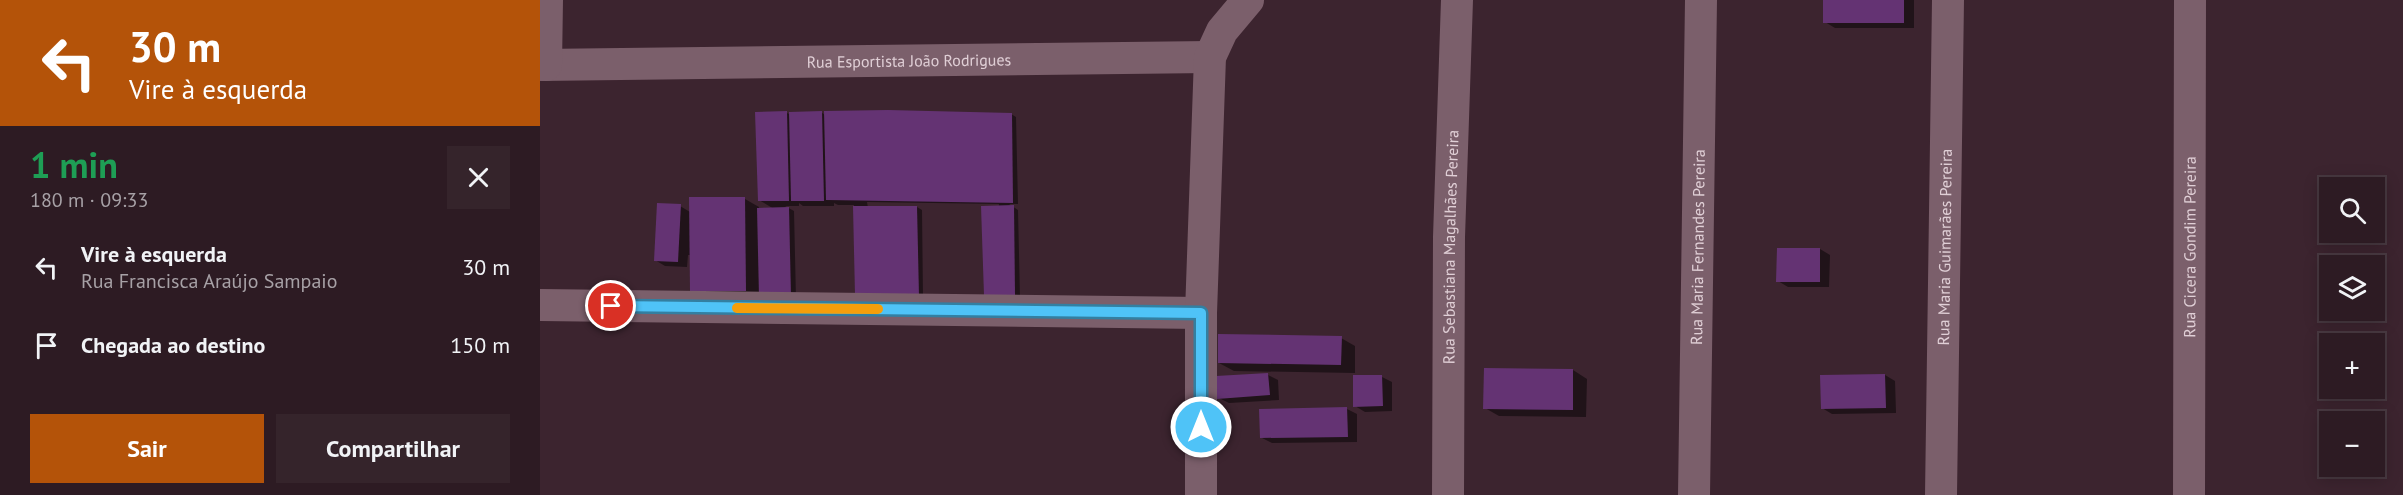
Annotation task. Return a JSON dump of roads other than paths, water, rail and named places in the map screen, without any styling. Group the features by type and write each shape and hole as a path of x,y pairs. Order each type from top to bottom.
{"street":[{"path":"543,65 547,0"},
{"path":"1201,495 1201,313 1210,57 1222,31 1248,0"},
{"name":"Rua Sebastiana Magalhães Pereira","path":"1448,495 1449,237 1457,0"},
{"name":"Rua Maria Fernandes Pereira","path":"1694,495 1701,0"},
{"name":"Rua Maria Guimarães Pereira","path":"1941,495 1948,0"},
{"name":"Rua Cicera Gondim Pereira","path":"2189,495 2190,0"},
{"name":"Rua Esportista João Rodrigues","path":"543,65 1210,57"},
{"path":"540,305 1201,313"}]}
